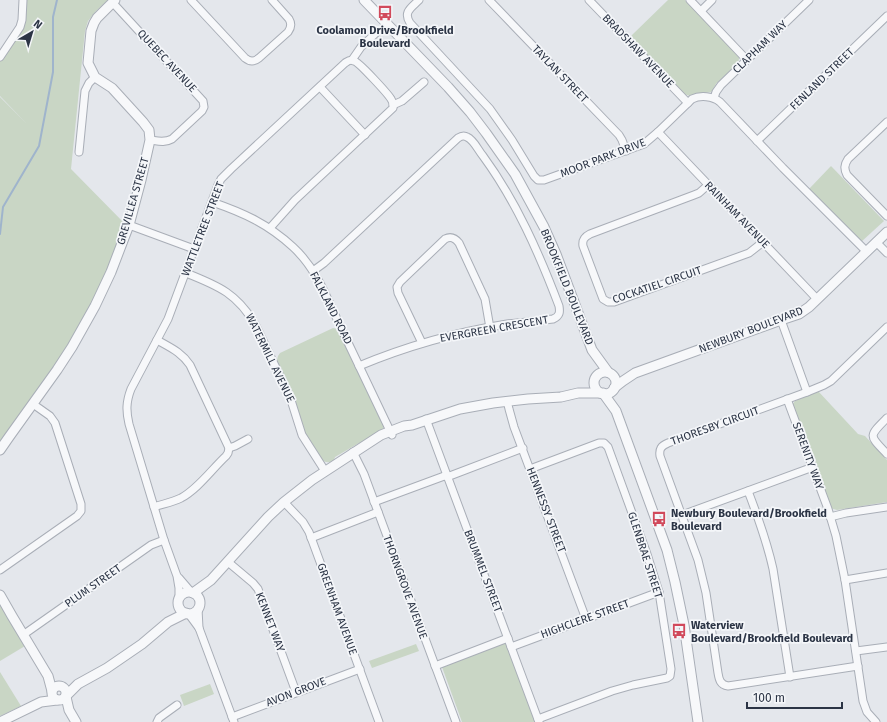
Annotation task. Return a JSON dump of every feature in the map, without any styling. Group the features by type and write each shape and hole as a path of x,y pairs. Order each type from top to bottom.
{"street":[{"path":"0,57 2,49 20,27 22,20 23,0"},
{"path":"191,0 245,58 250,61 254,61 288,32 290,28 291,22 289,18 272,0"},
{"name":"BROOKFIELD BOULEVARD","path":"364,0 448,87 470,112 515,174 544,227 556,254 592,350 595,379"},
{"name":"MOOR PARK DRIVE","path":"419,0 407,12 406,16 410,23 490,109 538,180 544,180 644,144 692,99 698,97 714,98"},
{"name":"TAYLAN STREET","path":"489,0 619,135 626,151"},
{"name":"BRADSHAW AVENUE","path":"589,0 688,103"},
{"path":"690,0 747,60"},
{"path":"701,11 712,0"},
{"name":"CLAPHAM WAY","path":"714,98 721,85 809,0"},
{"path":"114,1 94,23 91,31 88,63 95,77 112,88 143,122 149,130 150,140"},
{"name":"QUEBEC AVENUE","path":"114,1 203,101 204,108 202,111 172,139 167,142 150,140"},
{"name":"FENLAND STREET","path":"758,141 887,16"},
{"name":"WATTLETREE STREET","path":"179,602 178,576 164,540 126,414 130,389 158,340 168,319 218,185 225,175 345,63 352,60 361,47 377,32"},
{"path":"352,60 358,63 390,97 394,105"},
{"path":"78,152 86,86 95,77"},
{"path":"270,228 295,200 365,135 391,110 394,105 402,101 424,82"},
{"path":"320,87 365,135"},
{"path":"714,98 720,102 867,252"},
{"path":"887,122 848,159 844,168 847,175 887,216"},
{"name":"RAINHAM AVENUE","path":"658,132 817,299"},
{"name":"EVERGREEN CRESCENT","path":"313,271 324,263 461,136 466,136 471,140 502,184 540,257 560,310 558,316 553,319 507,324 422,343 360,366"},
{"name":"GREVILLEA STREET","path":"0,450 57,370 72,347 100,297 129,225 150,140"},
{"name":"COCKATIEL CIRCUIT","path":"708,185 694,195 584,237 582,242 583,246 603,299 611,303 614,302 749,253 763,242"},
{"name":"FALKLAND ROAD","path":"212,202 250,217 270,228 295,248 313,271 324,290 391,433"},
{"path":"129,225 194,249"},
{"name":"NEWBURY BOULEVARD","path":"614,389 623,381 635,374 804,311 887,232"},
{"path":"422,343 397,287 398,284 445,239 450,237 454,238 459,243 481,291 487,310 490,328"},
{"path":"876,242 887,254"},
{"name":"WATERMILL AVENUE","path":"186,273 209,282 226,291 238,300 251,316 290,397 302,435 325,471"},
{"path":"781,320 807,392"},
{"name":"THORESBY CIRCUIT","path":"858,666 728,686 723,685 720,682 706,593 698,560 660,456 660,450 662,446 668,443 824,385 831,381 887,327"},
{"path":"154,507 172,502 190,493 226,456 229,448 190,365 184,357 158,340"},
{"name":"BROOKFIELD BOULEVARD","path":"592,350 609,372"},
{"path":"578,393 595,379 600,372 609,372 615,378 616,385 614,389 616,411 676,582 684,625 698,722"},
{"name":"NEWBURY BOULEVARD","path":"609,372 635,374"},
{"path":"595,379 595,388 616,411"},
{"path":"0,722 97,674 142,644 168,622 187,613 194,613 199,606 202,596 211,580 257,529 284,502 353,452 391,433 406,429 426,419 460,409 507,401 561,397 578,393 606,394 614,389"},
{"name":"SERENITY WAY","path":"787,399 813,467 838,544 865,708 873,721"},
{"name":"HENNESSY STREET","path":"507,401 510,415 586,619"},
{"path":"0,570 77,516 81,511 81,504 55,423 50,416 33,404"},
{"path":"887,418 875,430 873,437 887,454"},
{"name":"BRUMMEL STREET","path":"426,419 539,720"},
{"path":"229,448 248,439"},
{"name":"GLENBRAE STREET","path":"530,469 599,443 604,443 608,447 647,554 659,592 671,670 668,678 612,691 539,720"},
{"path":"374,502 522,448"},
{"name":"THORNGROVE AVENUE","path":"353,452 364,474 456,722"},
{"path":"682,515 813,467"},
{"path":"748,491 770,555 790,677"},
{"name":"GREENHAM AVENUE","path":"284,502 306,526 378,721"},
{"path":"830,517 887,507"},
{"path":"311,538 378,512"},
{"name":"PLUM STREET","path":"23,635 151,545 164,540"},
{"name":"KENNET WAY","path":"228,562 258,589 296,692"},
{"path":"845,580 887,573"},
{"name":"WATTLETREE STREET","path":"178,576 192,592"},
{"path":"168,622 184,594 192,592 211,580"},
{"path":"192,592 198,596 199,628"},
{"name":"HIGHCLERE STREET","path":"511,647 659,592"},
{"path":"0,595 76,722"},
{"path":"179,602 181,610 187,613 199,628 233,719"},
{"path":"435,666 508,638"},
{"path":"856,651 887,646"},
{"name":"AVON GROVE","path":"233,719 296,692 360,669"},
{"path":"157,722 158,718 177,705"}],"green space":[{"path":"23,0 108,0 88,21 85,31 71,169 128,227 117,256 65,358 0,446 0,97 27,124 0,96 0,59 20,27"},
{"path":"668,0 685,0 739,57 739,61 734,68 716,84 711,92 690,96 684,94 631,38 632,35"},
{"path":"831,166 884,221 861,242 809,189"},
{"path":"333,328 340,332 384,426 383,429 375,436 362,444 359,443 335,457 334,460 325,462 306,437 293,397 277,360 280,353"},
{"path":"818,391 858,434 865,436 887,460 887,502 837,510 830,508 792,405 795,401"},
{"path":"0,600 25,646 0,661"},
{"path":"506,643 535,722 462,722 442,667"},
{"path":"416,644 419,651 372,668 369,661"},
{"path":"0,672 21,706 0,716"},
{"path":"210,684 214,694 184,706 180,695"}],"waterway":[{"path":"0,234 3,207 39,146 53,72 53,17 57,0"}],"place":[{"name":"Coolamon Drive/Brookfield Boulevard","path":"385,13"},
{"name":"Newbury Boulevard/Brookfield Boulevard","path":"659,519"},
{"name":"Waterview Boulevard/Brookfield Boulevard","path":"679,631"}]}
